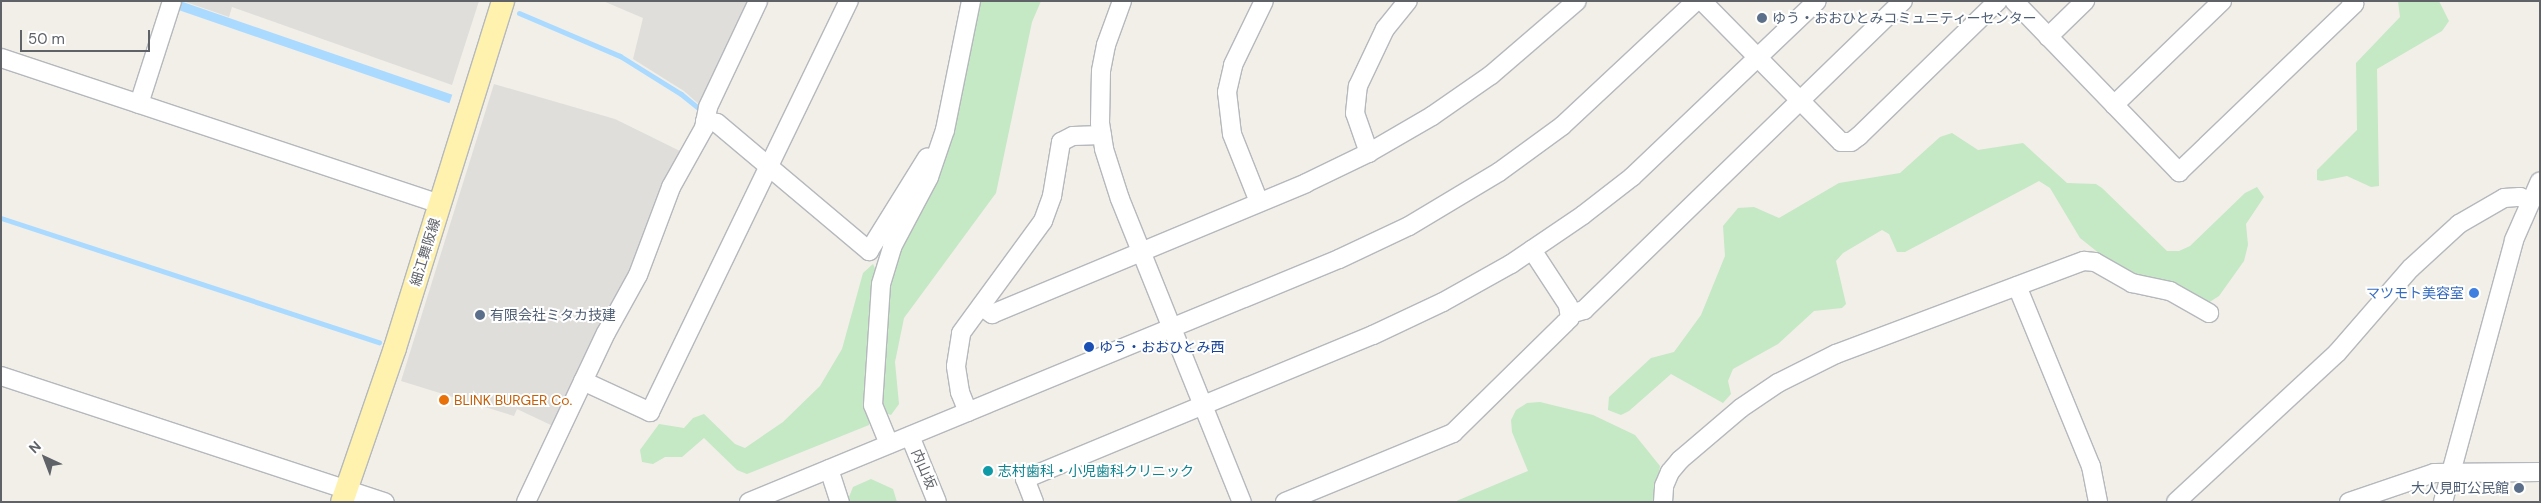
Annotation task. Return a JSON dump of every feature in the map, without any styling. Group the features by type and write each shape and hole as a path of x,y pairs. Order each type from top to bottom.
{"main road":[{"name":"細江舞阪線","path":"344,495 440,204 503,1"}],"street":[{"path":"138,104 172,1"},
{"path":"526,502 583,382 638,275 671,187 705,121 708,107 758,1"},
{"path":"583,382 650,412 849,1"},
{"path":"889,444 877,417 873,393 880,284 892,247 929,177 936,158 945,130 971,1"},
{"path":"1122,1 1109,37 1101,71 1102,135 1110,174 1242,502"},
{"path":"1259,202 1232,134 1227,92 1233,65 1264,1"},
{"path":"1369,153 1355,113 1358,86 1385,29 1408,1"},
{"path":"981,306 992,314 1259,202 1369,153 1432,116 1491,75 1577,1"},
{"path":"749,502 1362,249 1455,200 1562,126 1696,1"},
{"path":"1702,1 1832,136 1841,142 1851,142 1998,1"},
{"path":"1034,502 1025,479 1397,325 1466,290 1532,250 1632,177 1817,1"},
{"path":"1570,314 1584,310 1903,1"},
{"path":"2014,1 2179,172 2354,4 2351,1"},
{"path":"2048,37 2085,1"},
{"path":"2114,105 2222,1"},
{"path":"1,58 440,204"},
{"path":"705,121 717,123 869,251 929,156 936,158"},
{"path":"968,412 960,392 956,353 961,333 1043,221 1052,196 1061,142 1072,136 1102,135"},
{"path":"2443,502 2514,240 2529,201 2540,181"},
{"path":"2176,502 2337,353 2415,263 2459,224 2504,198 2520,197 2529,201"},
{"path":"1284,502 1453,433 1565,324 1570,314 1568,304 1532,250"},
{"path":"1663,502 1664,486 1671,471 1758,394 1836,354 2090,260 2132,283 2170,291 2209,313"},
{"path":"2018,286 2091,466 2098,502"},
{"path":"1,376 344,495 385,502"},
{"name":"内山坂","path":"910,436 937,502"},
{"path":"829,469 840,502"},
{"path":"2349,502 2429,474 2451,471 2540,472"}],"shaded area":[{"path":"183,1 479,1 452,85 232,7 229,17"},
{"path":"603,1 752,1 702,107 684,91 633,59 643,18"},
{"path":"494,84 615,119 684,153 643,248 555,427 517,409 514,416 401,381"}],"green space":[{"path":"977,1 1041,1 1032,22 996,193 904,318 895,362 899,404 891,415 885,413 880,404 885,304 898,249"},
{"path":"2398,1 2439,1 2449,21 2442,31 2377,69 2379,186 2371,187 2347,176 2322,181 2317,180 2317,170 2357,130 2356,63 2400,17"},
{"path":"1952,133 1978,150 2023,143 2067,183 2096,184 2102,188 2167,251 2179,251 2190,246 2245,193 2257,187 2264,197 2246,224 2248,245 2244,261 2219,296 2208,303 2166,281 2135,276 2105,258 2080,238 2050,188 2039,181 1905,252 1897,252 1889,234 1882,230 1843,253 1836,261 1846,304 1842,308 1814,311 1778,344 1733,369 1728,381 1731,394 1723,403 1671,374 1629,411 1621,415 1608,410 1609,397 1651,358 1674,352 1701,315 1725,256 1723,226 1738,208 1754,207 1779,218 1839,183 1900,173 1940,137"},
{"path":"873,264 877,273 869,425 747,474 737,470 704,438 682,457 665,457 653,464 642,462 640,450 659,424 684,428 693,418 704,414 735,444 745,448 783,422 820,386 842,349 863,273"},
{"path":"1540,402 1593,415 1635,435 1660,466 1655,502 1454,502 1528,471 1512,432 1511,420 1516,410 1527,403"},
{"path":"871,479 893,489 897,502 847,502 853,487"}],"water":[{"path":"180,1 452,95 449,103 177,10"}],"waterway":[{"path":"519,13 620,56 681,94 698,108"},
{"path":"1,218 379,342"}],"place":[{"name":"ゆう・おおひとみコミュニティーセンター","path":"1762,18"},
{"name":"マツモト美容室","path":"2474,293"},
{"name":"有限会社ミタカ技建","path":"480,315"},
{"name":"ゆう・おおひとみ西","path":"1089,347"},
{"name":"BLINK BURGER Co.","path":"444,400"},
{"name":"志村歯科・小児歯科クリニック","path":"988,471"},
{"name":"大人見町公民館","path":"2519,488"}]}
